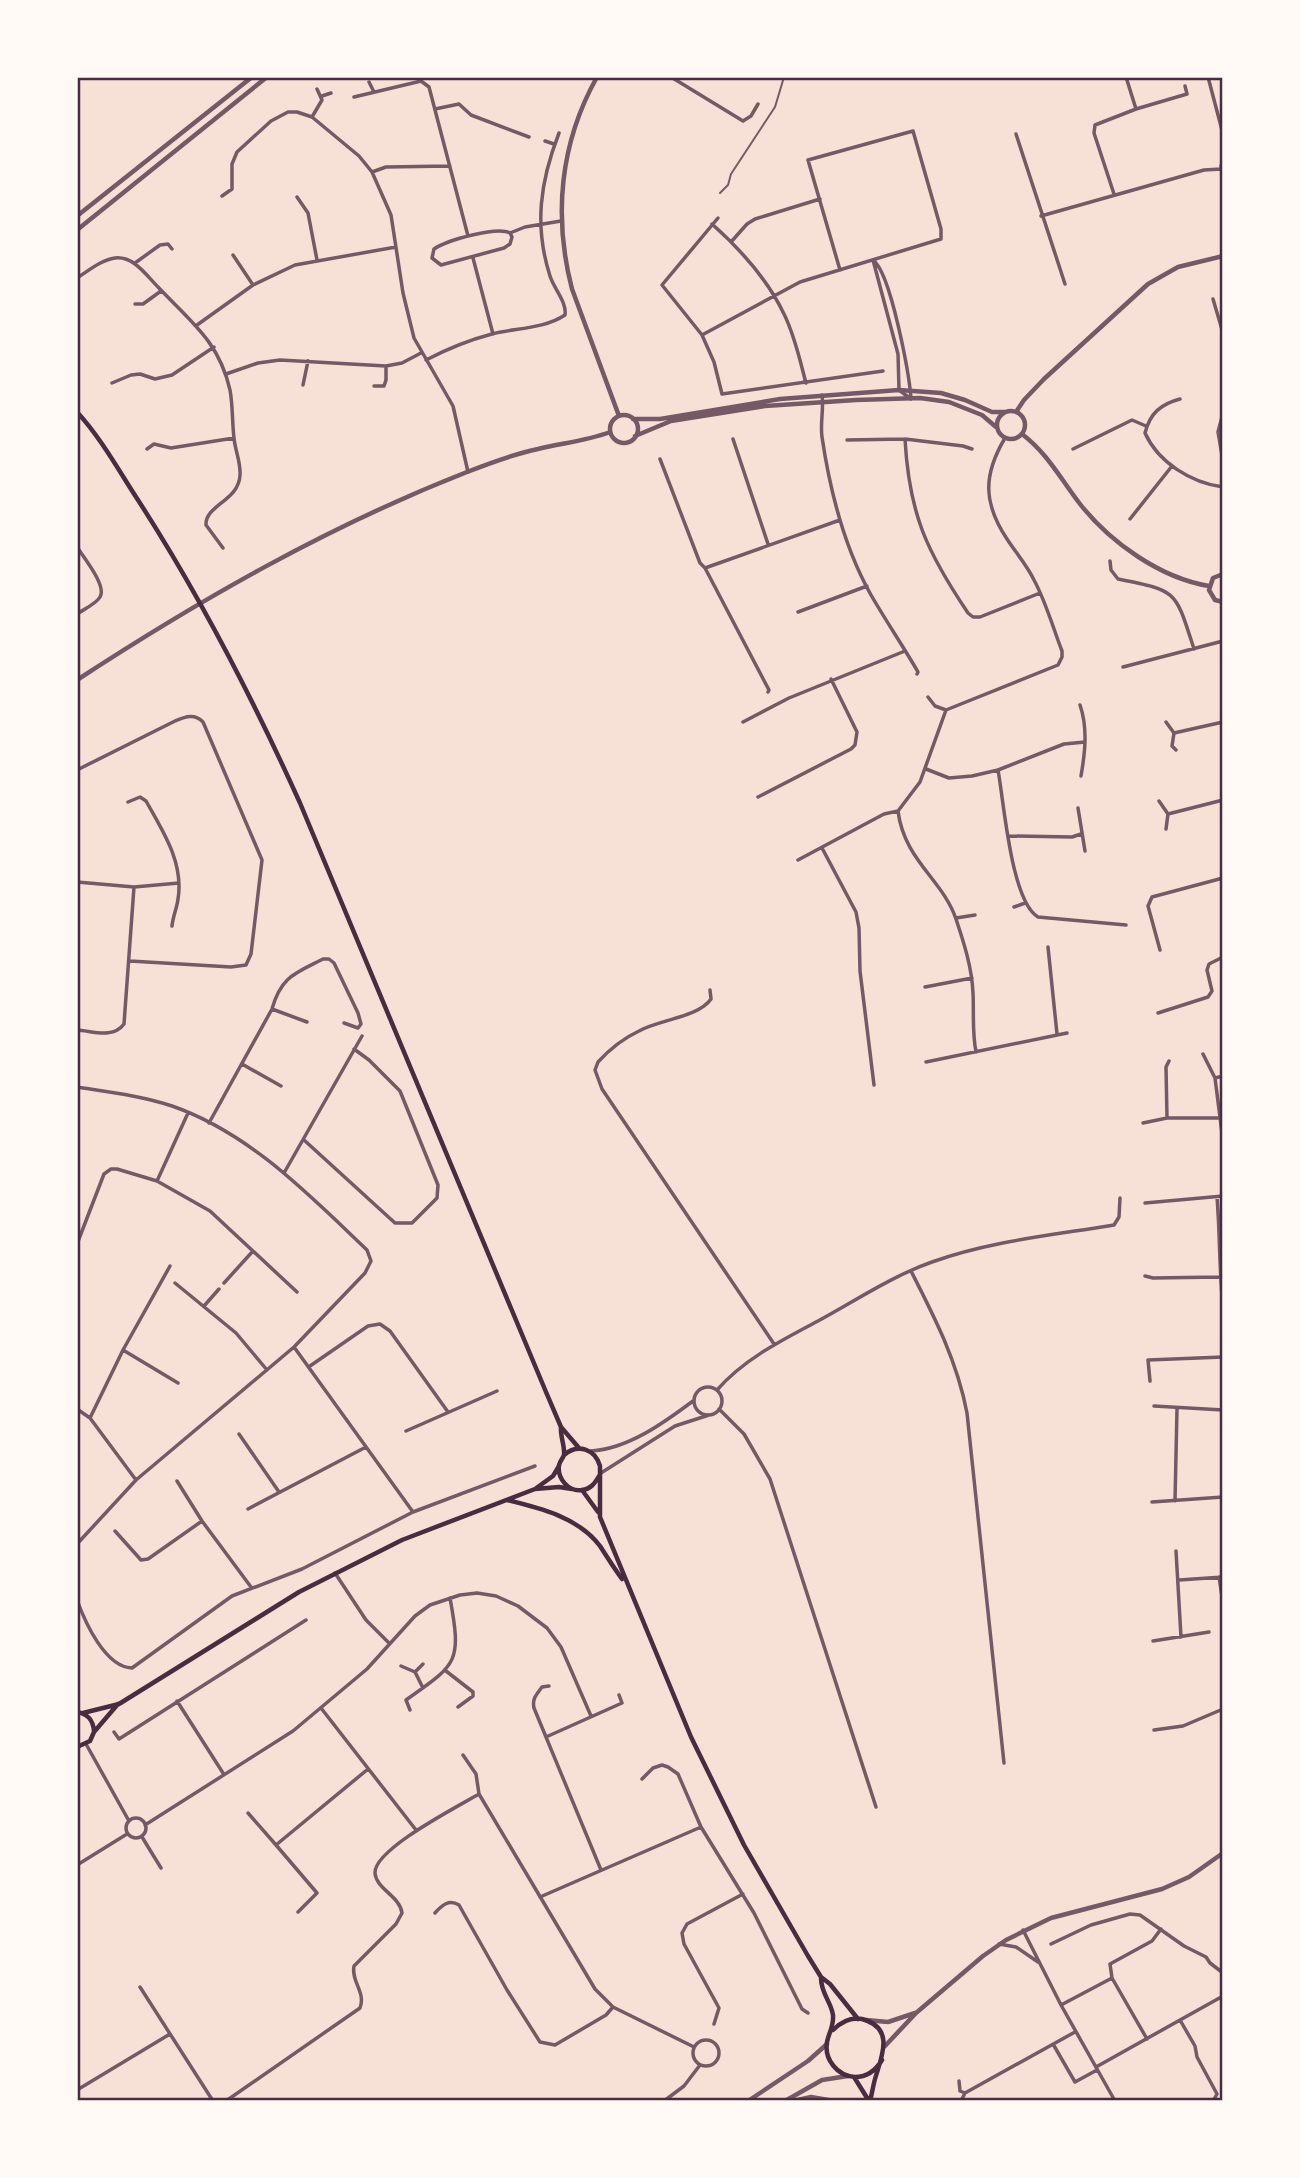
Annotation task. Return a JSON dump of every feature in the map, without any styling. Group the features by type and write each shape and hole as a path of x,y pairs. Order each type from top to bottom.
{"main road":[{"path":"77,412 144,508 190,583 258,712 300,803 561,1427 564,1455 553,1475 535,1489"},
{"path":"561,1427 579,1448 591,1451 598,1460 599,1513"},
{"path":"564,1455 579,1448"},
{"path":"559,1466 561,1479 572,1489"},
{"path":"77,1747 86,1744 119,1704 254,1618 335,1573 402,1540 506,1499 535,1489 559,1487 582,1490 592,1486 600,1474"},
{"path":"582,1490 599,1513 670,1689 744,1845 821,1977 830,1984 858,2019"},
{"path":"506,1499 537,1506 556,1514 590,1535 627,1585"},
{"path":"77,1712 83,1713 119,1704"},
{"path":"83,1713 91,1720 94,1732"},
{"path":"821,1977 821,1990 833,2016 832,2031 827,2043 829,2059 833,2066 851,2076 870,2101"},
{"path":"832,2031 846,2020 858,2019 865,2020 879,2029 885,2046 870,2101"},
{"path":"851,2076 869,2074 882,2060"}],"street":[{"path":"77,216 252,77"},
{"path":"77,230 267,77"},
{"path":"597,77 578,118 568,150 562,185 561,221 566,269 619,416"},
{"path":"671,77 743,121 751,116 758,104"},
{"path":"1126,77 1136,109"},
{"path":"1208,77 1223,134"},
{"path":"354,97 421,81 429,87 468,236"},
{"path":"369,82 374,92"},
{"path":"1114,194 1094,133 1095,125 1187,94 1185,86"},
{"path":"312,117 321,104 322,96 317,89"},
{"path":"322,96 331,93"},
{"path":"435,109 458,104 471,115 528,137"},
{"path":"222,196 232,189 232,164 237,152 278,116 293,112 312,117 359,156 372,172 388,205 409,321 421,353 444,386 453,406 460,425 468,472"},
{"path":"702,335 800,282 840,270 873,260 940,240 942,237 913,131 808,160 840,270"},
{"path":"426,360 461,344 563,317 566,311 550,274 539,224 542,194 559,133"},
{"path":"1016,134 1065,284"},
{"path":"545,141 554,144"},
{"path":"1041,215 1204,170 1222,171 1223,161"},
{"path":"372,172 386,167 450,166"},
{"path":"297,197 308,213 317,260"},
{"path":"731,242 747,224 820,199"},
{"path":"718,218 662,285 702,335 714,362 722,394 883,371"},
{"path":"510,233 512,236 508,247 441,264 436,264 432,258 432,252 439,245 468,236 503,230 510,233 539,224 561,221"},
{"path":"712,224 744,255 774,295 785,315 806,383"},
{"path":"135,263 160,245 168,244 172,249"},
{"path":"197,325 253,285 295,265 396,247"},
{"path":"233,254 253,285"},
{"path":"1016,412 1044,379 1148,284 1178,267 1223,256"},
{"path":"77,278 116,258 135,263 197,325 214,346 226,374 241,474 234,494 209,513 205,520 223,548"},
{"path":"473,258 493,334"},
{"path":"873,260 898,354 899,390"},
{"path":"873,260 881,268 896,320 911,398"},
{"path":"135,304 143,304 162,291"},
{"path":"1213,299 1223,333"},
{"path":"111,383 131,375 140,374 155,379 172,375 214,346"},
{"path":"226,374 268,361 386,366 402,363 421,353"},
{"path":"303,385 309,361"},
{"path":"374,386 384,386 386,366"},
{"path":"899,390 911,398"},
{"path":"899,390 941,393 992,412 1016,412 1024,421 1022,434 1014,439 999,434 996,427 982,415 949,402 911,398 823,402 765,406 670,421 623,443 615,440 610,432 611,424 619,416 660,419 734,405 899,390"},
{"path":"822,395 821,435 840,520 867,586 917,674"},
{"path":"1180,399 1159,407 1146,426 1145,433 1150,444 1172,466 1201,482 1223,487"},
{"path":"996,427 999,417 1006,412"},
{"path":"1223,413 1218,432 1223,461"},
{"path":"633,419 637,426 635,436"},
{"path":"1073,449 1132,420 1146,426"},
{"path":"77,680 199,603 370,513 468,472 528,451 586,440 610,432"},
{"path":"1022,434 1045,454 1093,519 1123,546 1160,569 1196,584 1209,586"},
{"path":"147,449 154,444 171,448 234,438"},
{"path":"928,697 934,706 946,710 1058,664 1062,657 1040,593 991,509 987,488 991,463 1005,438"},
{"path":"733,439 768,544"},
{"path":"905,439 909,485 919,526 933,558 968,613 973,617 981,617 1040,593"},
{"path":"847,440 905,439 972,449"},
{"path":"660,459 700,563 768,692"},
{"path":"1130,519 1172,466"},
{"path":"705,568 840,520"},
{"path":"77,547 102,587 99,599 77,614"},
{"path":"1110,561 1111,570 1118,579 1158,587 1173,596 1194,649"},
{"path":"1223,574 1213,578 1209,586 1212,597 1223,607"},
{"path":"798,612 867,586"},
{"path":"1124,667 1223,641"},
{"path":"743,722 831,679 905,651"},
{"path":"758,797 855,745 857,732 831,679"},
{"path":"1080,705 1084,717 1085,742 1081,776"},
{"path":"797,860 884,814 898,811 920,782 946,710"},
{"path":"77,770 175,721 188,716 197,718 203,722 262,860 251,954 246,965 231,967 130,961"},
{"path":"1166,722 1174,733 1172,746 1176,750"},
{"path":"1174,733 1223,722"},
{"path":"926,769 949,778 972,776 998,770 1064,744 1085,742"},
{"path":"998,770 1013,865 1025,904 1031,913 1038,917 1126,925"},
{"path":"128,802 140,797 146,801 174,852 179,883 172,926"},
{"path":"1168,814 1223,800"},
{"path":"1159,801 1168,814 1166,829"},
{"path":"1078,808 1086,851"},
{"path":"898,811 899,821 915,860 949,903 956,918 971,978 976,1052"},
{"path":"1009,836 1072,837 1082,834"},
{"path":"822,848 856,912 860,971 874,1085"},
{"path":"1160,950 1148,906 1149,900 1223,878"},
{"path":"77,881 134,887 179,883"},
{"path":"77,1030 108,1033 123,1027 126,1019 134,887"},
{"path":"1014,907 1025,904"},
{"path":"956,918 975,915"},
{"path":"1048,947 1057,1034"},
{"path":"1158,1013 1208,998 1212,991 1207,970 1209,964 1223,957"},
{"path":"209,1123 288,977 323,959 334,962 361,1024 358,1028 344,1023"},
{"path":"925,987 971,978"},
{"path":"710,990 711,999 703,1008 640,1030 618,1044 598,1062 596,1075 602,1088 774,1345"},
{"path":"272,1009 307,1022"},
{"path":"926,1062 1067,1033"},
{"path":"284,1173 362,1036"},
{"path":"304,1140 396,1223 412,1223 437,1198 438,1185 400,1091 354,1049"},
{"path":"1203,1054 1215,1078 1223,1141"},
{"path":"1167,1118 1166,1067 1169,1061"},
{"path":"242,1065 281,1086"},
{"path":"1215,1078 1223,1076"},
{"path":"77,1087 155,1101 209,1123 284,1173 367,1250 371,1261 365,1273 294,1347 136,1480 77,1544"},
{"path":"157,1181 188,1113"},
{"path":"1143,1123 1167,1118 1219,1118"},
{"path":"77,1244 101,1179 107,1171 117,1169 157,1181 210,1211 297,1292"},
{"path":"1145,1203 1220,1196 1220,1277 1223,1306"},
{"path":"717,1390 744,1365 774,1345 911,1271 949,1256 990,1246 1114,1225 1118,1221 1120,1198"},
{"path":"224,1283 253,1251"},
{"path":"90,1418 123,1350 170,1266"},
{"path":"911,1271 950,1350 967,1413 1004,1763"},
{"path":"1145,1276 1220,1277"},
{"path":"175,1283 239,1336 267,1370"},
{"path":"204,1306 219,1289"},
{"path":"310,1366 368,1326 380,1324 390,1331 448,1412"},
{"path":"294,1347 413,1512"},
{"path":"123,1350 178,1383"},
{"path":"1150,1381 1149,1360 1223,1357"},
{"path":"591,1451 606,1450 667,1421 693,1401 695,1394 702,1387 710,1386 717,1390 722,1401 719,1409 709,1415 675,1426 600,1474"},
{"path":"406,1431 497,1391"},
{"path":"693,1401 696,1409 709,1415"},
{"path":"1154,1406 1223,1410"},
{"path":"77,1409 90,1418 136,1480"},
{"path":"719,1409 751,1444 770,1479 876,1807"},
{"path":"1175,1501 1177,1409"},
{"path":"239,1434 279,1492"},
{"path":"248,1508 366,1447"},
{"path":"77,1600 89,1630 118,1665 132,1668 232,1596 302,1569 413,1512 535,1466"},
{"path":"177,1481 202,1521 251,1587"},
{"path":"1152,1502 1223,1497"},
{"path":"115,1531 141,1560 148,1559 202,1521"},
{"path":"1176,1550 1181,1637"},
{"path":"335,1573 366,1620 390,1643"},
{"path":"1179,1580 1221,1577 1223,1603"},
{"path":"145,1825 293,1731 367,1669 415,1616 430,1605 450,1598 477,1593 496,1596 518,1606 547,1628 561,1647 591,1716"},
{"path":"410,1710 406,1700 446,1671 456,1652 450,1598"},
{"path":"114,1732 119,1739 306,1620"},
{"path":"1153,1641 1209,1632"},
{"path":"415,1672 423,1664"},
{"path":"401,1666 415,1672 423,1688"},
{"path":"446,1671 473,1692 473,1696 458,1707"},
{"path":"549,1686 542,1687 533,1701 545,1738 550,1744 601,1870"},
{"path":"545,1738 622,1703 619,1695"},
{"path":"177,1701 223,1773"},
{"path":"321,1708 416,1830"},
{"path":"1154,1730 1183,1726 1223,1709"},
{"path":"86,1744 129,1821"},
{"path":"463,1755 476,1774 479,1794 594,1989 613,2007 694,2047"},
{"path":"642,1779 653,1768 662,1765 678,1774 701,1827 743,1894 802,2009 808,2013"},
{"path":"276,1845 368,1769"},
{"path":"226,2101 360,2008 362,1996 353,1975 354,1966 396,1924 402,1913 399,1904 376,1877 376,1866 383,1856 416,1830 479,1794"},
{"path":"248,1813 317,1894 298,1912"},
{"path":"127,1834 136,1839 142,1837 146,1831 139,1818 129,1821"},
{"path":"127,1834 129,1821"},
{"path":"540,1896 701,1827"},
{"path":"77,1866 127,1834"},
{"path":"142,1837 161,1868"},
{"path":"885,2046 916,2013 999,1944 1023,1930 1051,1918 1162,1889 1189,1877 1223,1853"},
{"path":"714,2024 719,2008 684,1944 682,1933 687,1924 743,1894"},
{"path":"435,1913 446,1903 460,1905 507,1990 540,2042 555,2045 606,2015 613,2007"},
{"path":"1051,1944 1080,1929 1130,1914 1140,1915 1184,1946 1206,1957 1210,1964 1223,1973"},
{"path":"1147,2039 1112,1978 1110,1964 1152,1941 1161,1929"},
{"path":"1023,1930 1075,2032 1115,2101"},
{"path":"999,1944 1016,1947 1040,1964"},
{"path":"1061,2005 1112,1978"},
{"path":"140,1987 213,2101"},
{"path":"1053,2044 1075,2082 1223,1996"},
{"path":"865,2020 888,2022 916,2013"},
{"path":"1180,2020 1217,2094"},
{"path":"961,2101 965,2093 1075,2032"},
{"path":"77,2090 170,2035"},
{"path":"708,2040 715,2044 719,2051 718,2059 712,2065 700,2065 694,2059 694,2047 708,2040"},
{"path":"748,2101 808,2061 827,2043"},
{"path":"664,2101 684,2086 700,2065"},
{"path":"785,2101 822,2080 851,2076"},
{"path":"959,2081 960,2091 965,2093"},
{"path":"1213,2101 1217,2094 1223,2091"},
{"path":"793,2101 819,2097 834,2101"}],"lane":[{"path":"720,193 729,185 731,174 775,107 784,77"}]}
